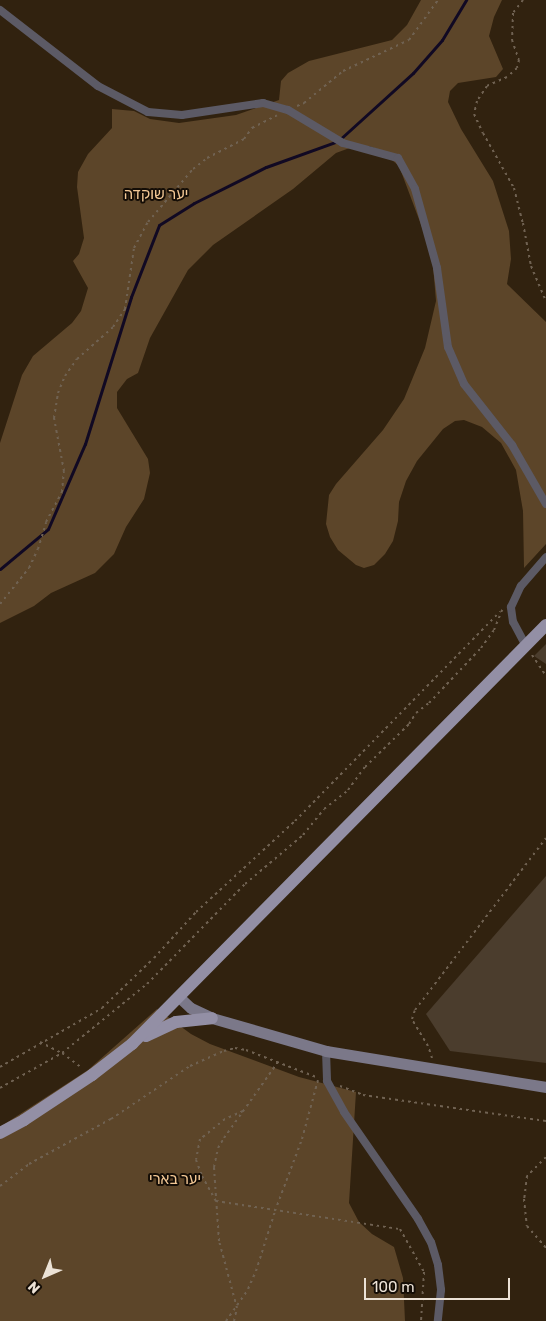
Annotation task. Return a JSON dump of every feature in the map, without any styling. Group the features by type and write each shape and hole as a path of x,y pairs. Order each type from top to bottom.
{"main road":[{"path":"0,1133 24,1120 92,1076 132,1044 546,625"},
{"path":"179,998 192,1008 212,1018 326,1051 431,1070 546,1087"},
{"path":"132,1044 167,1025 188,1019 212,1018"}],"street":[{"path":"0,10 98,86 148,112 182,115 263,103 288,110 343,143 398,158 415,189 438,268 448,347 460,377 512,446 546,504"},
{"path":"526,646 513,622 511,607 515,596 546,557"},
{"path":"326,1051 327,1081 344,1112 418,1219 431,1242 438,1265 441,1290 438,1321"}],"path":[{"path":"0,604 29,568 38,549 46,522 62,492 64,471 54,418 58,393 77,359 112,327 124,309 134,248 148,222 193,169 207,158 244,139 252,128 304,103 343,72 409,40 438,0"},
{"path":"523,0 513,13 512,40 519,60 517,68 507,77 487,86 477,101 474,114 482,133 514,188 531,266 546,301"},
{"path":"0,1088 62,1053 147,984 245,884 303,835 324,809 348,790 365,767 377,757 395,736 409,724 416,713 429,703 481,648 494,630 500,613 515,596"},
{"path":"0,1067 40,1042 102,1008 154,958 196,912 295,821 501,610"},
{"path":"526,646 546,676"},
{"path":"431,1070 432,1062 428,1046 412,1018 415,1010 546,838"},
{"path":"40,1042 62,1053 92,1076"},
{"path":"0,1186 29,1164 111,1119 190,1066 235,1048 278,1062 363,1096 546,1120"},
{"path":"234,1321 237,1308 219,1241 214,1167 218,1148 278,1062"},
{"path":"226,1321 237,1308 256,1271 275,1211 302,1139 319,1078"},
{"path":"243,1111 225,1119 200,1139 196,1160 202,1176 216,1200 275,1211 334,1217 400,1229 424,1272 421,1321"},
{"path":"546,1157 527,1176 524,1199 527,1226 546,1248"}],"shaded area":[{"path":"546,644 546,664 534,656"},
{"path":"546,876 546,1063 450,1051 426,1014"}],"green space":[{"name":"יער שוקדה","path":"421,0 502,0 494,17 489,36 503,69 496,77 458,83 450,91 448,102 461,129 493,181 509,231 511,259 507,284 546,322 546,544 524,568 523,511 516,470 501,443 482,427 464,420 455,421 443,429 417,461 406,481 399,502 398,521 393,541 385,554 374,565 364,568 356,565 338,550 330,537 326,524 329,495 336,484 383,430 404,399 425,348 436,301 432,254 399,166 380,150 369,146 355,146 336,153 293,189 213,245 188,270 150,338 138,373 127,379 117,392 117,408 148,459 150,473 144,499 126,527 114,554 95,573 51,593 34,606 0,623 0,443 22,375 33,356 72,323 81,311 88,288 73,261 79,254 84,238 77,187 78,172 88,154 112,128 112,109 134,111 150,119 179,123 236,115 279,100 281,81 288,73 309,61 392,40 407,25"},
{"name":"יער בארי","path":"157,1009 191,1034 210,1044 299,1077 356,1092 349,1203 359,1222 372,1234 394,1247 403,1278 405,1321 0,1321 0,1127 88,1070"}],"waterway":[{"path":"0,569 48,529 85,444 131,297 159,225 194,203 266,167 338,141 413,73 442,40 466,0"}]}
